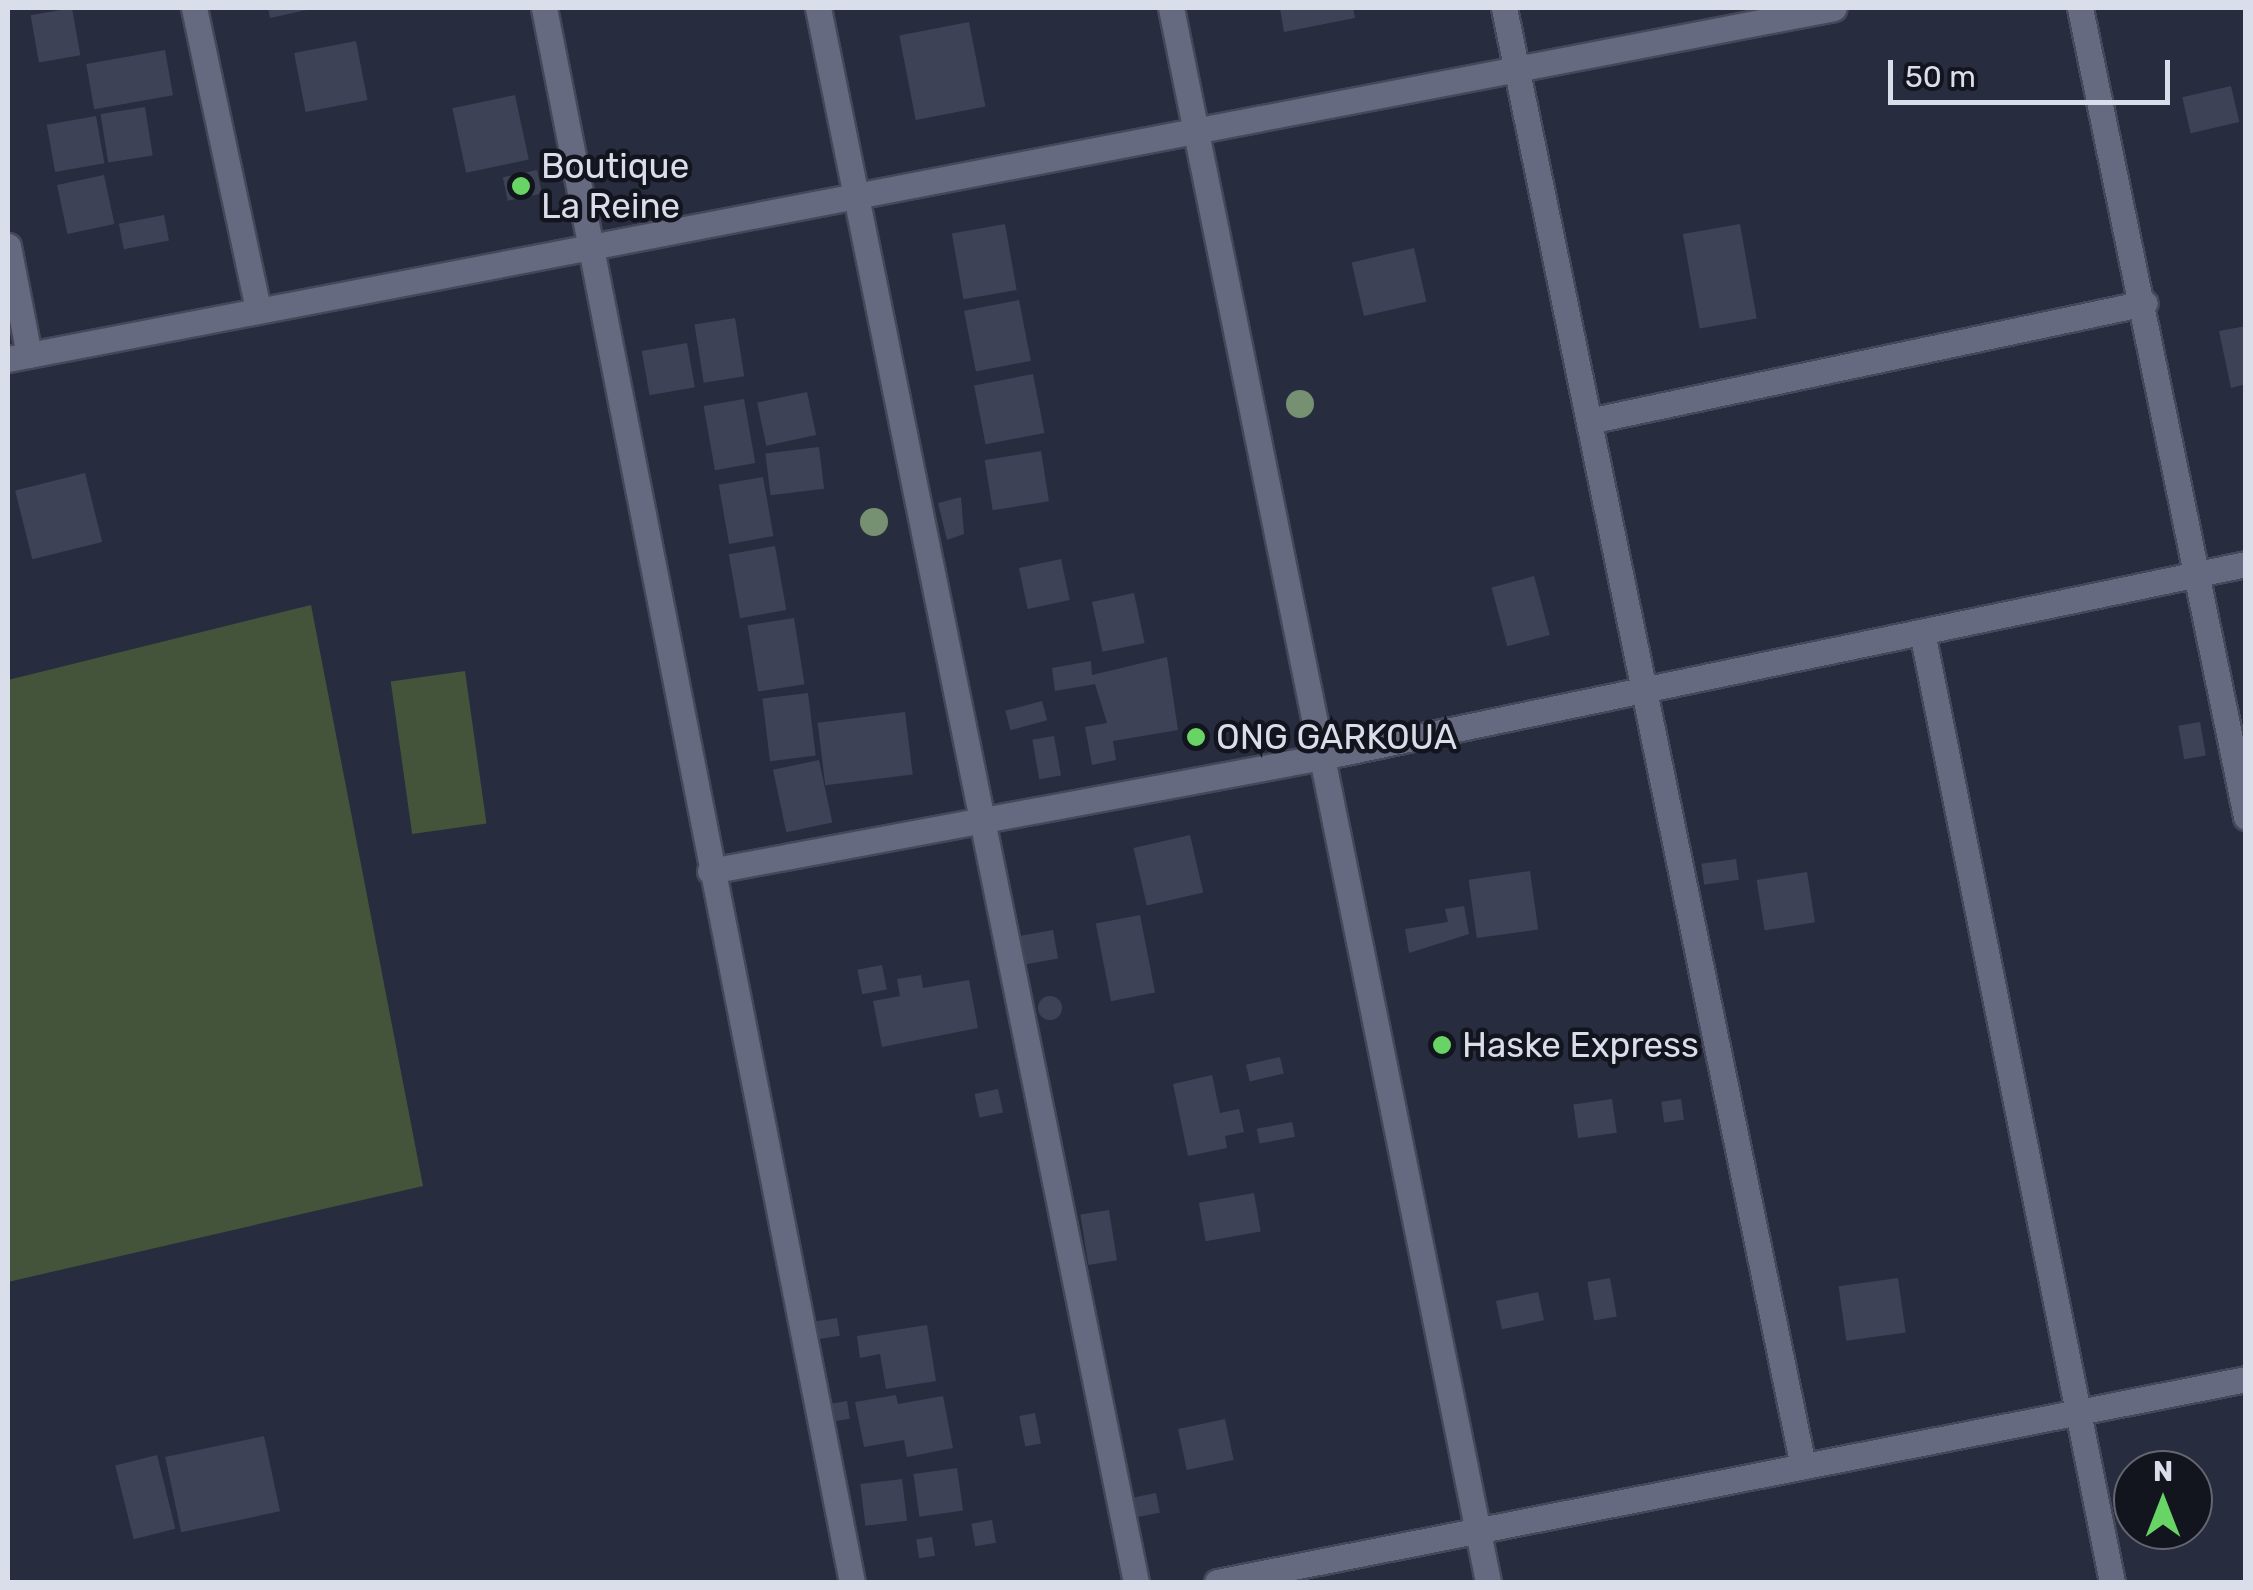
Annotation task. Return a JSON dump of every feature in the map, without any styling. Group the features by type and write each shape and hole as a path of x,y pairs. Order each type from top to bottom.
{"street":[{"path":"194,8 258,310"},
{"path":"544,8 852,1582"},
{"path":"818,8 1136,1582"},
{"path":"1170,8 1488,1582"},
{"path":"1504,8 1803,1466"},
{"path":"8,246 18,357 1799,11 1834,8"},
{"path":"2080,8 2145,303 2246,817"},
{"path":"1589,420 2145,303"},
{"path":"710,871 1322,757 2246,564"},
{"path":"1922,632 2112,1582"},
{"path":"1217,1582 2246,1379"}],"green space":[{"path":"311,605 423,1186 8,1282 8,680"},
{"path":"465,671 486,824 412,834 391,681"}],"building":[{"path":"72,8 80,55 39,63 31,15"},
{"path":"268,8 311,8 311,9 270,18"},
{"path":"1280,8 1353,8 1355,18 1284,32"},
{"path":"969,22 985,106 916,120 899,36"},
{"path":"356,41 367,100 306,112 294,53"},
{"path":"165,50 173,95 94,109 86,64"},
{"path":"2231,86 2239,122 2191,133 2182,97"},
{"path":"515,95 529,160 466,173 452,108"},
{"path":"145,107 153,155 108,162 101,114"},
{"path":"96,116 104,163 55,172 47,125"},
{"path":"537,170 542,193 508,201 503,177"},
{"path":"104,175 114,224 67,234 57,185"},
{"path":"164,215 169,241 124,249 119,224"},
{"path":"1005,224 1017,290 963,299 952,233"},
{"path":"1740,224 1757,319 1700,329 1683,234"},
{"path":"1414,248 1426,302 1364,316 1352,262"},
{"path":"1019,300 1031,361 976,372 964,311"},
{"path":"735,318 744,376 704,383 695,324"},
{"path":"2246,326 2246,384 2231,388 2219,331"},
{"path":"687,343 695,387 650,395 642,351"},
{"path":"1033,374 1044,433 986,444 974,385"},
{"path":"807,392 816,435 766,446 757,403"},
{"path":"744,399 755,463 715,470 704,406"},
{"path":"819,447 824,489 771,495 765,454"},
{"path":"1041,451 1049,501 993,510 985,460"},
{"path":"85,473 102,542 32,559 15,490"},
{"path":"763,477 773,536 729,544 719,485"},
{"path":"961,497 964,534 947,540 938,503"},
{"path":"775,546 786,610 740,618 729,554"},
{"path":"1061,559 1070,600 1028,609 1019,568"},
{"path":"1534,576 1550,635 1507,646 1491,587"},
{"path":"1134,593 1145,643 1103,652 1092,602"},
{"path":"794,618 804,684 758,692 748,625"},
{"path":"1167,657 1178,730 1113,741 1116,760 1092,765 1085,727 1107,723 1095,684 1055,691 1052,668 1091,661 1092,675"},
{"path":"808,693 816,756 770,761 762,699"},
{"path":"1042,701 1047,720 1010,730 1005,711"},
{"path":"905,712 913,775 825,785 818,723"},
{"path":"2200,722 2206,755 2184,759 2178,726"},
{"path":"1054,736 1061,775 1039,779 1032,740"},
{"path":"819,760 832,823 786,832 773,770"},
{"path":"1190,835 1203,892 1147,906 1133,848"},
{"path":"1736,859 1739,880 1704,885 1701,864"},
{"path":"1530,871 1538,929 1477,938 1469,880"},
{"path":"1807,872 1815,922 1765,930 1757,880"},
{"path":"1464,906 1469,934 1409,953 1405,929 1448,922 1445,909"},
{"path":"1140,915 1155,993 1111,1001 1096,924"},
{"path":"1053,930 1058,959 1025,964 1020,936"},
{"path":"882,965 887,990 862,994 857,970"},
{"path":"921,975 923,988 969,980 978,1028 882,1047 873,1001 900,996 897,979"},
{"path":"1050,996 1059,999 1059,1017 1050,1020 1041,1017 1038,1008 1041,999"},
{"path":"1280,1057 1284,1074 1250,1081 1246,1065"},
{"path":"1212,1075 1220,1113 1239,1109 1244,1132 1225,1136 1227,1148 1188,1156 1173,1084"},
{"path":"998,1089 1003,1112 980,1117 975,1094"},
{"path":"1612,1099 1617,1133 1578,1138 1573,1104"},
{"path":"1681,1099 1684,1120 1664,1123 1661,1102"},
{"path":"1292,1122 1295,1137 1260,1144 1257,1129"},
{"path":"1254,1193 1261,1231 1206,1241 1199,1203"},
{"path":"1109,1210 1117,1260 1088,1265 1080,1215"},
{"path":"1610,1278 1617,1316 1594,1320 1587,1282"},
{"path":"1898,1278 1906,1332 1846,1341 1839,1286"},
{"path":"1538,1292 1544,1320 1502,1329 1496,1301"},
{"path":"837,1318 840,1336 816,1340 813,1322"},
{"path":"927,1325 936,1381 886,1389 880,1354 860,1358 857,1336"},
{"path":"896,1395 898,1404 943,1396 953,1448 907,1457 904,1440 864,1447 855,1402"},
{"path":"847,1401 850,1419 833,1421 830,1404"},
{"path":"1035,1413 1041,1443 1025,1446 1019,1416"},
{"path":"1225,1419 1234,1460 1187,1470 1178,1429"},
{"path":"264,1436 280,1511 181,1532 165,1457"},
{"path":"157,1455 175,1529 134,1539 115,1465"},
{"path":"957,1468 963,1511 919,1517 913,1474"},
{"path":"902,1479 907,1521 865,1526 860,1484"},
{"path":"1156,1493 1160,1513 1137,1517 1133,1497"},
{"path":"992,1520 996,1543 975,1546 971,1524"},
{"path":"932,1537 935,1556 919,1558 916,1540"}],"place":[{"name":"Boutique La Reine","path":"521,186"},
{"name":"ONG GARKOUA","path":"1196,737"},
{"name":"Haske Express","path":"1442,1045"}]}
